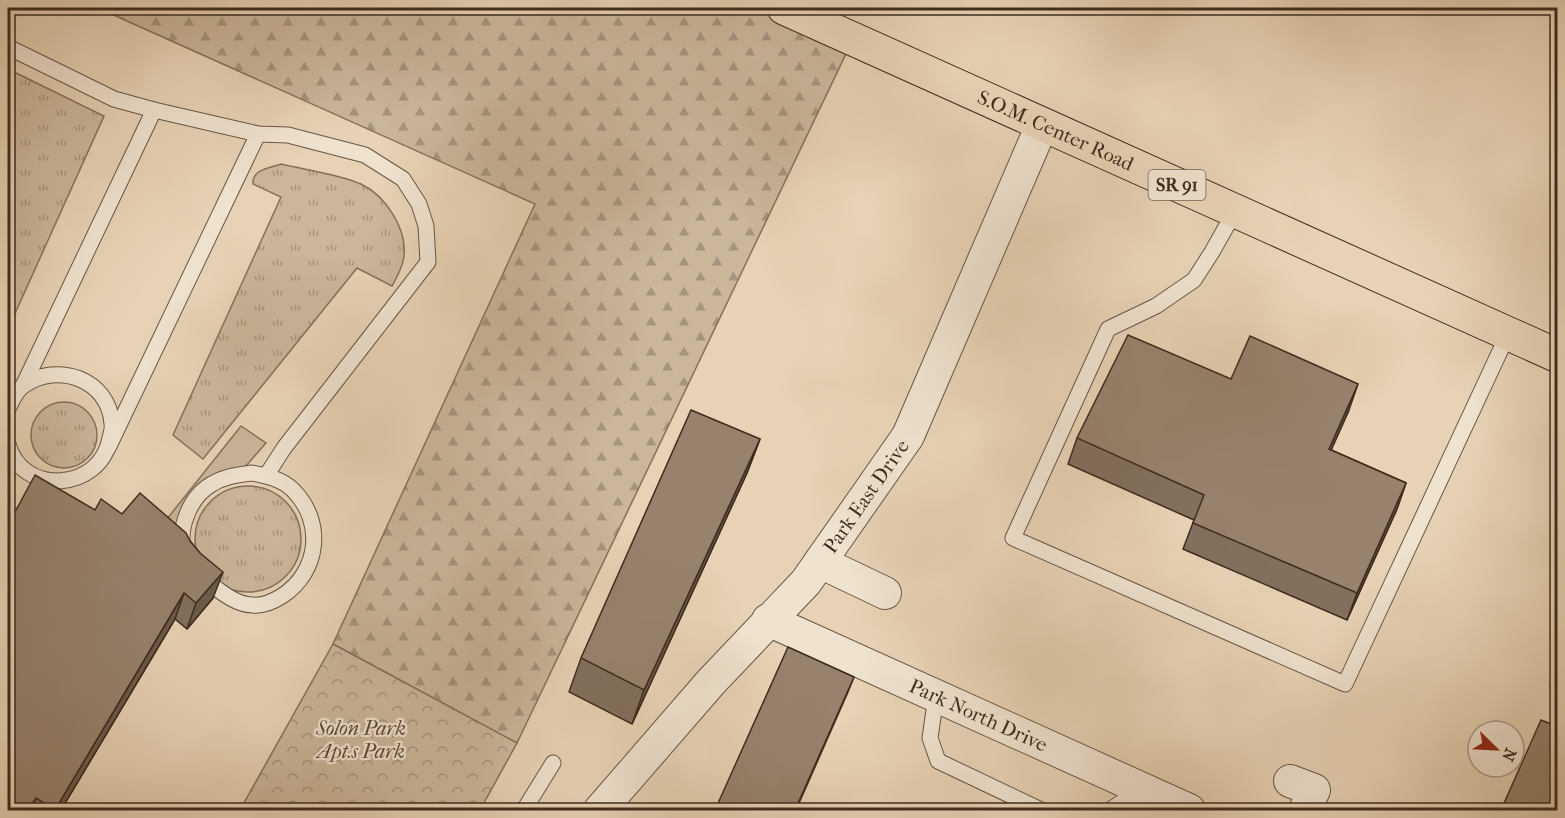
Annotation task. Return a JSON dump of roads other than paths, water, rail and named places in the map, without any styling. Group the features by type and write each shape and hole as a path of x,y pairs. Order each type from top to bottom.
{"main road":[{"name":"S.O.M. Center Road","path":"784,8 1557,356"}],"street":[{"name":"Park East Drive","path":"600,810 711,682 806,582 908,436 1042,125"},
{"path":"820,562 885,593"},
{"name":"Park North Drive","path":"768,621 1189,810"},
{"path":"1290,781 1314,790 1305,810"}],"lane":[{"path":"8,47 114,99 258,134 288,135 365,155 403,179 418,204 426,226 428,262 284,448 266,476"},
{"path":"8,409 154,110"},
{"path":"8,444 10,452 22,468 40,479 60,482 81,477 97,465 108,448 258,134"},
{"path":"1235,211 1194,280 1156,306 1108,329 1013,538 1345,684 1508,334"},
{"path":"16,390 44,375 68,374 89,384 106,401 112,424 108,448"},
{"path":"252,473 266,476 292,489 306,507 314,528 314,550 307,571 293,589 274,601 253,606 236,602 199,574 187,560 182,539 185,518 195,499 211,484 231,476 252,473"},
{"path":"936,696 930,738 938,761 1041,810"},
{"path":"524,810 553,763"},
{"path":"1110,810 1141,789"}],"park label":[{"name":"Solon Park Apt.s Park","path":"361,740"}]}
